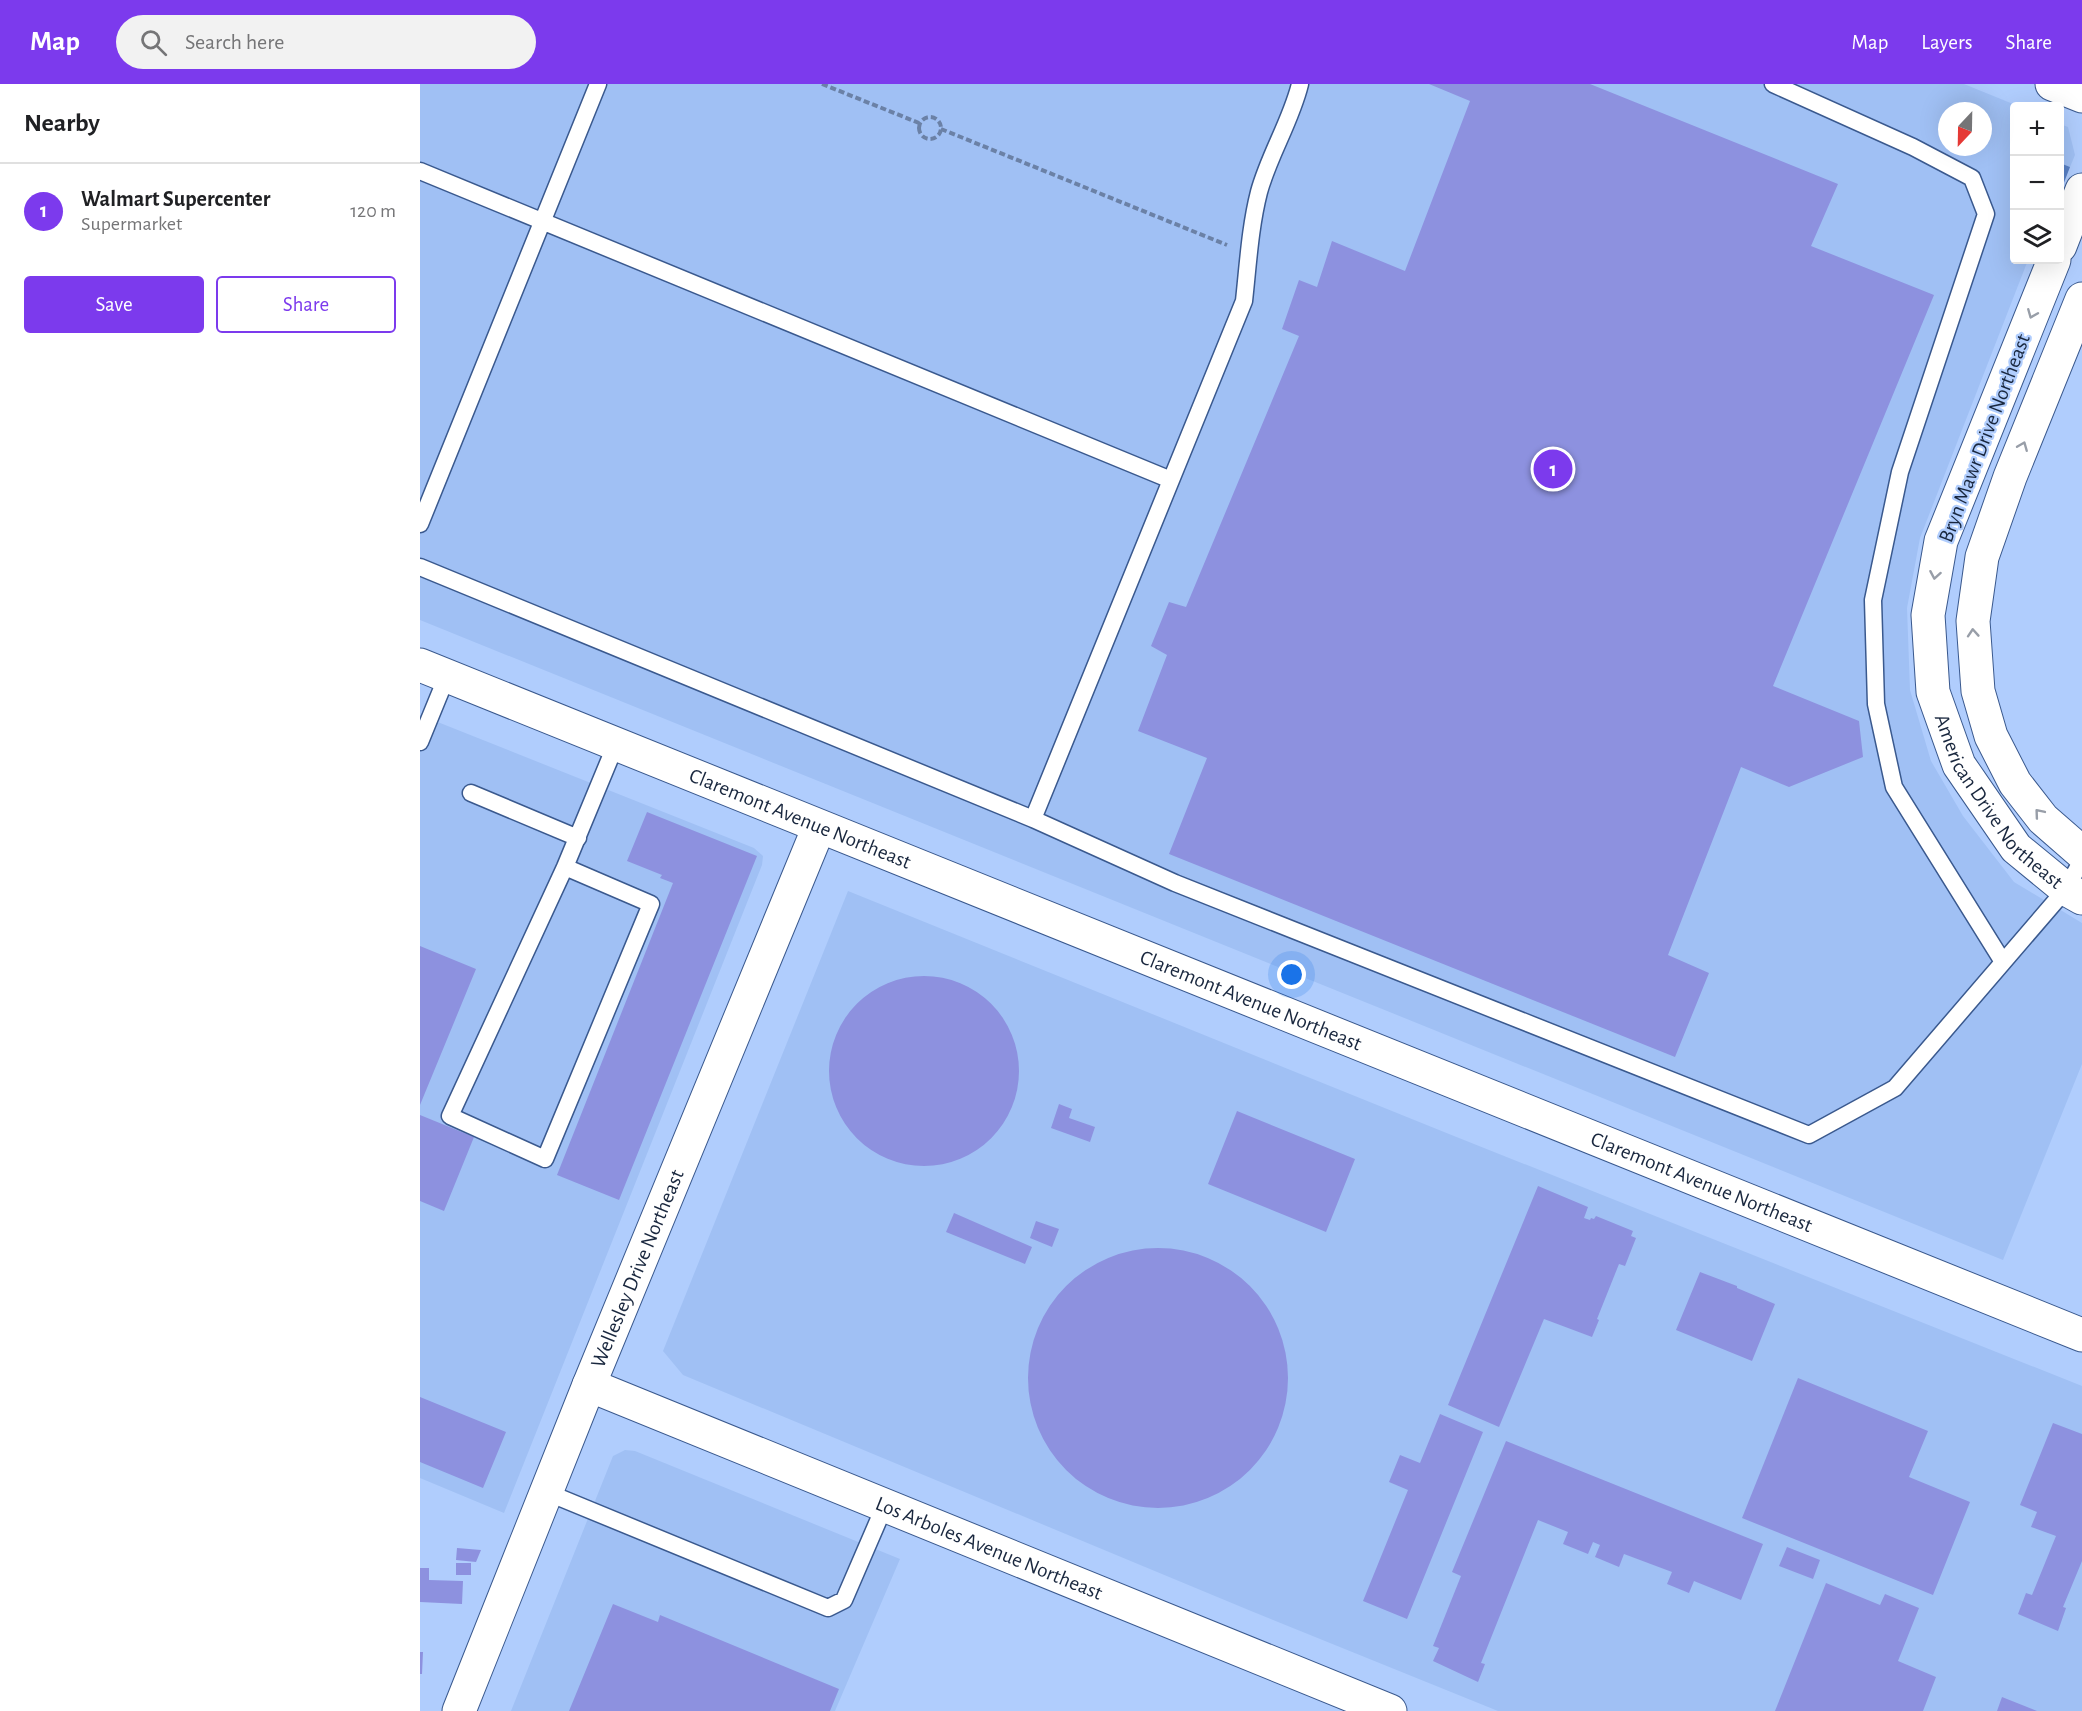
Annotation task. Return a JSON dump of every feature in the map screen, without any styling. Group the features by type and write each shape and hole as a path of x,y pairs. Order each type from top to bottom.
{"street":[{"path":"2052,84 2082,96"},
{"path":"2064,236 2082,190"},
{"name":"Bryn Mawr Drive Northeast","path":"1933,692 1928,615 1941,541 2052,264"},
{"name":"Bryn Mawr Drive Northeast","path":"1978,691 1973,621 1982,557 2010,477 2082,298"},
{"name":"Claremont Avenue Northeast","path":"434,670 2082,1335"},
{"name":"American Drive Northeast","path":"1978,691 1991,736 2015,783 2043,819 2082,853"},
{"name":"American Drive Northeast","path":"1933,692 1959,765 2016,848 2074,893"},
{"name":"Wellesley Drive Northeast","path":"459,1711 589,1385 819,827"},
{"name":"Los Arboles Avenue Northeast","path":"589,1385 1390,1711"}],"lane":[{"path":"420,524 598,84"},
{"path":"1033,819 1244,301 1260,190 1296,102 1300,84"},
{"path":"1773,84 1913,147 1972,178 1986,214 1900,472 1873,600 1876,704 1894,787 2003,962"},
{"path":"420,171 1171,480"},
{"path":"1972,464 2010,477"},
{"path":"420,567 1033,819 1175,883 1809,1135 1895,1088 2003,962 2074,893 2082,861"},
{"path":"420,742 434,670"},
{"path":"565,867 651,904 545,1159 450,1116 578,838 616,744"},
{"path":"471,793 578,838"},
{"path":"546,1492 828,1608 844,1600 885,1505"}],"path":[{"path":"822,84 919,123"},
{"path":"933,117 939,122 941,129 938,136 928,140 920,134 919,123 925,118 933,117"},
{"path":"941,129 1238,249"}],"shaded area":[{"path":"420,84 1964,84 2010,103 2010,264 2026,264 1920,538 1907,608 1910,690 1931,761 1963,816 2014,882 2082,923 2082,1064 2003,1260 420,620"},
{"path":"2064,126 2068,127 2075,155 2070,167 2064,165"},
{"path":"2064,165 2070,167 2064,183"},
{"path":"420,715 754,848 763,856 762,865 504,1513 420,1478"},
{"path":"848,891 2082,1386 2082,1711 1498,1711 683,1375 663,1351"},
{"path":"625,1450 635,1451 900,1559 835,1711 511,1711 613,1456"}],"building":[{"path":"1429,84 1590,84 1838,184 1811,246 1934,295 1773,686 1859,721 1863,757 1789,787 1741,767 1668,955 1709,973 1675,1057 1169,854 1207,758 1138,731 1167,655 1151,646 1169,602 1186,607 1299,336 1282,329 1299,280 1317,287 1332,241 1405,271 1470,101"},
{"path":"647,812 757,856 619,1200 557,1175 673,883 660,878 662,875 627,861"},
{"path":"420,946 476,969 420,1105"},
{"path":"915,976 933,976 969,987 984,997 998,1011 1015,1043 1019,1071 1015,1099 1008,1116 998,1131 984,1145 952,1162 933,1166 915,1166 879,1155 864,1145 850,1131 833,1099 829,1080 829,1062 840,1026 850,1011 864,997 896,980"},
{"path":"1059,1104 1072,1109 1069,1118 1095,1127 1090,1142 1051,1128"},
{"path":"1237,1111 1355,1159 1326,1232 1208,1184"},
{"path":"420,1115 474,1137 444,1211 420,1201"},
{"path":"1538,1186 1588,1207 1584,1218 1590,1220 1596,1216 1633,1231 1631,1236 1636,1238 1625,1266 1619,1264 1592,1337 1544,1319 1499,1427 1448,1405"},
{"path":"954,1213 1032,1247 1025,1264 946,1232"},
{"path":"1036,1221 1059,1229 1052,1247 1030,1238"},
{"path":"1158,1248 1183,1250 1219,1263 1241,1277 1259,1295 1278,1328 1286,1353 1288,1378 1286,1403 1273,1439 1259,1461 1241,1479 1208,1498 1183,1506 1158,1508 1133,1506 1097,1493 1075,1479 1057,1461 1038,1428 1030,1403 1028,1378 1030,1353 1043,1317 1057,1295 1075,1277 1108,1258 1133,1250"},
{"path":"1700,1272 1775,1304 1752,1361 1676,1330"},
{"path":"1798,1378 1928,1431 1909,1477 1970,1502 1933,1595 1742,1518"},
{"path":"420,1397 506,1432 483,1488 420,1462"},
{"path":"1440,1414 1483,1432 1407,1619 1363,1601 1408,1490 1389,1482 1400,1455 1420,1463"},
{"path":"2053,1423 2082,1434 2082,1561 2063,1607 2066,1608 2058,1631 2018,1614 2026,1593 2032,1595 2056,1536 2031,1527 2037,1512 2020,1505"},
{"path":"1506,1441 1763,1544 1741,1600 1694,1581 1689,1593 1667,1584 1672,1572 1624,1554 1619,1567 1595,1557 1600,1545 1593,1542 1588,1554 1563,1544 1568,1532 1538,1520 1481,1663 1485,1664 1478,1682 1433,1661 1439,1648 1433,1646 1461,1576 1452,1572"},
{"path":"1787,1547 1820,1560 1813,1579 1779,1566"},
{"path":"457,1548 481,1550 476,1562 456,1560"},
{"path":"456,1563 471,1563 471,1575 456,1575"},
{"path":"420,1568 429,1568 429,1580 463,1581 462,1604 420,1602"},
{"path":"1826,1583 1880,1605 1885,1594 1919,1608 1898,1661 1936,1677 1923,1711 1775,1711"},
{"path":"613,1604 658,1622 660,1615 839,1689 830,1711 569,1711"},
{"path":"420,1652 423,1652 422,1674 420,1674"},
{"path":"2002,1697 2037,1711 1997,1711"}],"place":[{"name":"Walmart Supercenter","path":"1553,469"}]}
